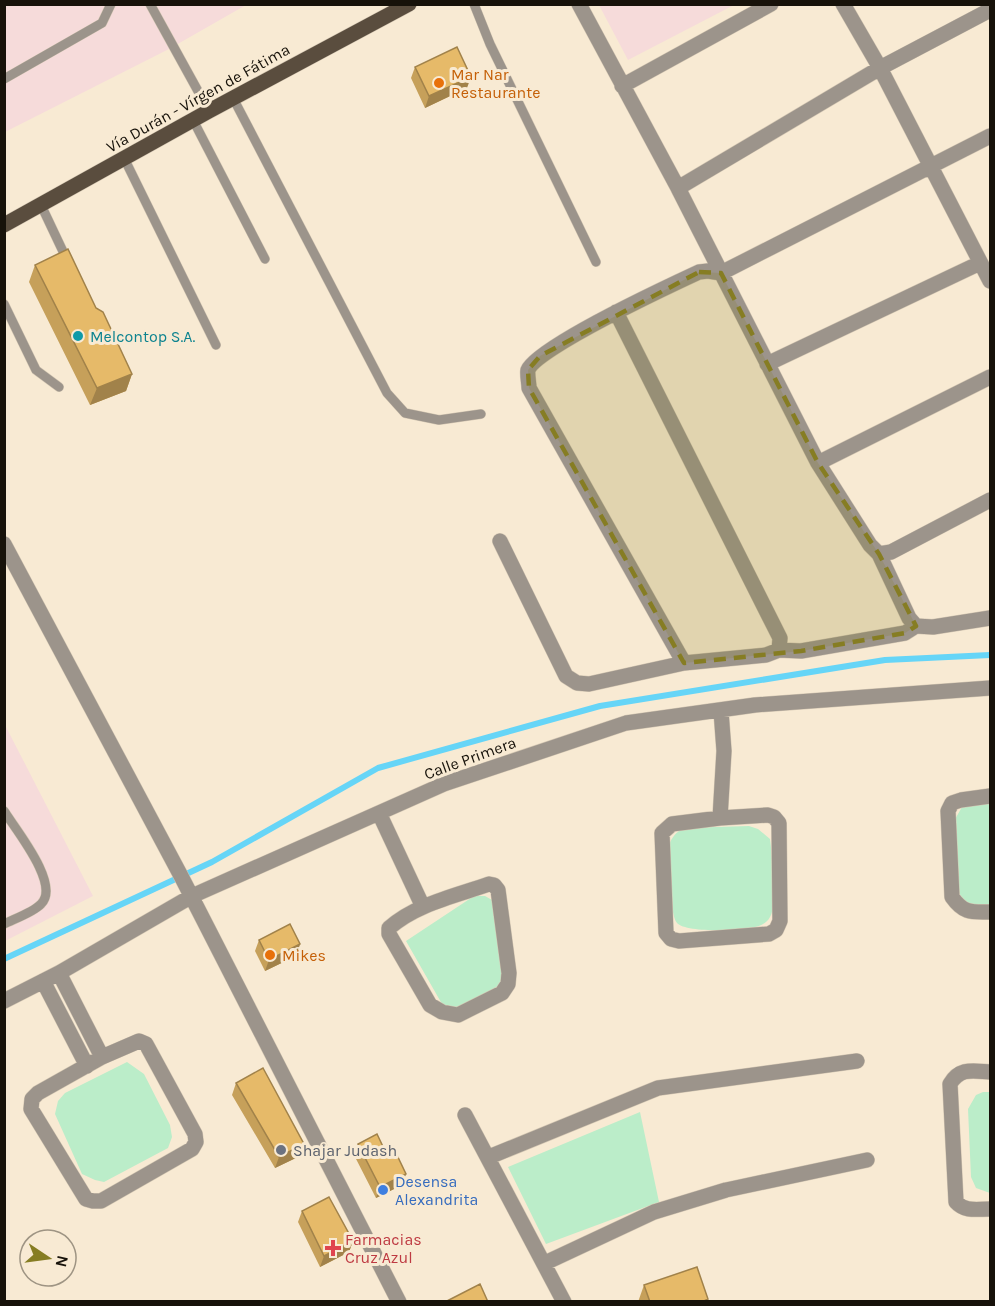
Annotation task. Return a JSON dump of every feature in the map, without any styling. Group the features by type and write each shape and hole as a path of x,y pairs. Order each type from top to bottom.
{"main road":[{"name":"Vía Durán - Vírgen de Fátima","path":"4,225 232,98 409,4"}],"street":[{"path":"579,4 678,188 819,463 870,545 879,554 909,618 916,626"},
{"path":"622,86 771,4"},
{"path":"843,4 880,68 990,281"},
{"path":"678,188 880,68 990,10"},
{"path":"684,663 529,388 528,370 540,356 615,312 699,272 721,273 990,136"},
{"path":"767,364 980,263"},
{"path":"615,312 780,638 778,650"},
{"path":"819,463 990,376"},
{"path":"879,554 891,552 990,500"},
{"path":"500,541 566,675 577,684 589,684 684,663 766,655 778,650 801,651 905,633 916,626 933,627 990,618"},
{"path":"4,544 192,896 399,1302"},
{"name":"Calle Primera","path":"4,1001 59,973 192,896 444,784 626,723 755,705 990,688"},
{"path":"720,818 724,751 721,711"},
{"path":"990,796 952,803 948,811 952,897 959,908 970,912 990,912"},
{"path":"379,813 423,907"},
{"path":"768,815 774,817 779,823 780,921 776,930 769,934 679,941 671,939 666,933 662,833 672,824 720,818 768,815"},
{"path":"489,884 494,885 498,890 509,973 508,984 502,993 458,1015 442,1012 430,1005 389,934 389,928 397,921 423,907 489,884"},
{"path":"59,973 102,1057"},
{"path":"43,981 87,1066"},
{"path":"139,1041 146,1044 195,1134 196,1142 192,1149 101,1201 86,1199 32,1109 32,1099 38,1093 87,1066 131,1043 139,1041"},
{"path":"489,1157 657,1088 857,1061"},
{"path":"990,1072 964,1071 955,1076 950,1084 956,1202 961,1207 970,1209 990,1209"},
{"path":"465,1115 564,1302"},
{"path":"545,1263 654,1212 726,1190 867,1160"}],"lane":[{"path":"4,79 102,23 111,4"},
{"path":"150,4 209,111"},
{"path":"474,4 490,44 596,262"},
{"path":"232,98 387,393 405,413 439,420 481,414"},
{"path":"193,120 265,259"},
{"path":"124,158 216,345"},
{"path":"41,205 73,273"},
{"path":"4,304 36,370 59,387"},
{"path":"4,811 45,876 48,891 42,904 4,924"}],"highlighted area":[{"path":"699,272 721,273 818,463 879,554 916,626 905,633 801,651 684,663 529,388 528,370 540,356"}],"shaded area":[{"path":"5,5 246,5 169,49 5,132"},
{"path":"599,5 734,5 628,60"},
{"path":"4,723 93,896 5,941 4,941"}],"green space":[{"path":"990,803 990,905 974,905 966,902 957,889 954,821 962,807"},
{"path":"749,826 758,829 770,839 774,891 769,919 757,927 727,930 702,930 677,923 674,917 670,886 669,845 673,837 684,828"},
{"path":"474,896 485,896 492,900 504,983 453,1009 442,1004 406,941"},
{"path":"127,1062 144,1074 170,1125 172,1137 168,1148 104,1182 95,1180 82,1174 55,1114 58,1101 65,1093"},
{"path":"990,1092 990,1193 976,1188 971,1177 968,1109 976,1095"},
{"path":"640,1112 659,1202 546,1244 508,1167"}],"building":[{"name":"Mar Nar Restaurante","path":"457,47 471,77 429,96 415,67"},
{"name":"Melcontop S.A.","path":"68,249 96,308 103,312 132,374 97,388 35,265"},
{"path":"290,924 300,944 269,960 259,940"},
{"path":"263,1068 304,1144 279,1157 236,1083"},
{"path":"377,1134 387,1155 395,1151 406,1174 380,1187 358,1144"},
{"path":"329,1197 353,1241 324,1256 302,1211"},
{"path":"697,1267 708,1299 702,1302 650,1302 644,1285"},
{"path":"480,1284 488,1302 445,1302"}],"waterway":[{"path":"4,959 212,862 378,768 600,706 885,660 990,655"}],"place":[{"name":"Mar Nar Restaurante","path":"439,83"},
{"name":"Melcontop S.A.","path":"78,336"},
{"name":"Mikes","path":"270,955"},
{"name":"Shajar Judash","path":"281,1150"},
{"name":"Desensa Alexandrita","path":"383,1190"},
{"name":"Farmacias Cruz Azul","path":"333,1248"}]}
